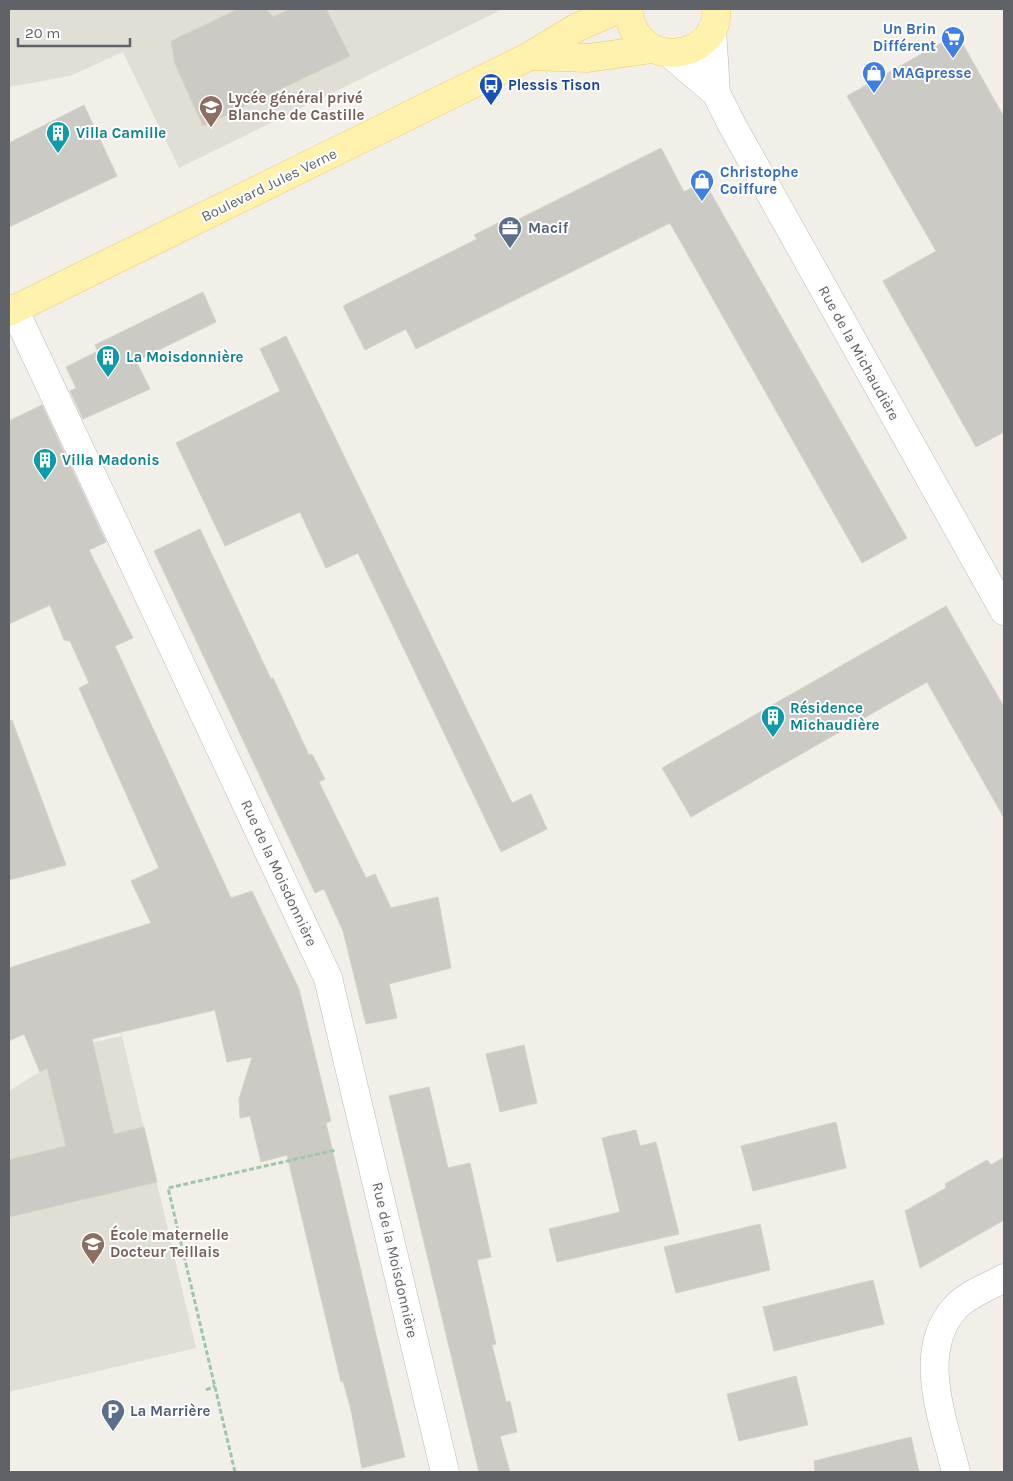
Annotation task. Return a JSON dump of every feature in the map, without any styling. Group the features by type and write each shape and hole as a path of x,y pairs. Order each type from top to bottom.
{"main road":[{"name":"Boulevard Jules Verne","path":"12,311 530,56 576,28 619,9"},
{"path":"628,9 630,22 638,38 660,51"},
{"name":"Boulevard Jules Verne","path":"530,56 588,58 660,51 686,51 702,43 717,15"}],"street":[{"name":"Rue de la Michaudière","path":"716,93 717,15"},
{"name":"Rue de la Michaudière","path":"660,51 716,93 737,134 1004,611"},
{"name":"Rue de la Moisdonnière","path":"12,311 328,978 444,1472"},
{"path":"956,1472 940,1408 934,1360 942,1327 956,1306 1004,1278"}],"path":[{"path":"235,1472 168,1188 367,1143"},
{"path":"206,1390 215,1386"}],"shaded area":[{"name":"Lycée général privé Blanche de Castille","path":"9,9 503,9 179,168 123,52 70,76 9,87"},
{"name":"École maternelle Docteur Teillais","path":"122,1036 196,1348 9,1392 9,1091 85,1044"}],"building":[{"path":"238,9 266,9 273,17 290,9 326,9 350,56 203,126 175,64 171,41"},
{"path":"957,34 1004,117 1004,432 976,447 883,281 936,251 847,96"},
{"name":"Villa Camille","path":"84,105 117,176 9,227 9,143"},
{"path":"661,148 684,192 704,181 907,538 862,563 670,223 416,349 406,329 365,350 343,306 477,239 474,235 506,219 509,224"},
{"path":"203,292 216,322 136,361 150,389 83,419 70,391 76,388 66,367 98,351 95,345"},
{"path":"286,336 512,803 531,794 547,829 501,852 358,553 326,568 300,512 225,546 176,443 280,391 260,349"},
{"path":"42,405 106,542 89,550 133,638 115,646 231,898 252,891 299,989 331,1121 326,1123 405,1457 362,1468 351,1410 343,1381 341,1382 287,1155 261,1162 250,1116 240,1118 239,1099 252,1057 227,1062 215,1010 92,1039 114,1134 144,1127 157,1182 9,1217 9,1160 66,1146 47,1068 40,1072 24,1034 9,1041 9,968 151,923 131,881 159,868 79,688 89,683 70,641 64,640 50,605 9,624 9,421"},
{"path":"200,529 309,755 312,754 325,779 319,782 366,878 375,874 391,908 438,897 451,968 389,984 397,1018 366,1024 343,931 324,889 315,893 154,551"},
{"name":"Résidence Michaudière","path":"946,606 1004,707 1004,818 927,682 691,817 662,768"},
{"path":"12,720 66,865 9,880 9,721"},
{"path":"524,1045 537,1103 500,1112 486,1054"},
{"path":"429,1087 448,1168 470,1163 491,1257 477,1260 496,1344 492,1345 506,1402 510,1401 517,1432 500,1436 510,1472 479,1472 389,1096"},
{"path":"836,1122 846,1168 753,1191 741,1146"},
{"path":"636,1130 640,1146 656,1142 679,1234 557,1262 549,1229 620,1212 602,1138"},
{"path":"1004,1157 1004,1220 920,1268 905,1211 946,1188 945,1184 987,1160 991,1165"},
{"path":"760,1224 770,1270 676,1293 664,1247"},
{"path":"873,1280 884,1324 774,1351 763,1307"},
{"path":"796,1376 808,1425 739,1441 727,1394"},
{"path":"911,1437 919,1472 815,1472 814,1461"}],"place":[{"name":"Un Brin Différent","path":"953,59"},
{"name":"MAGpresse","path":"874,94"},
{"name":"Plessis Tison","path":"491,106"},
{"name":"Lycée général privé Blanche de Castille","path":"211,128"},
{"name":"Villa Camille","path":"58,154"},
{"name":"Christophe Coiffure","path":"702,202"},
{"name":"Macif","path":"510,249"},
{"name":"La Moisdonnière","path":"108,378"},
{"name":"Villa Madonis","path":"45,481"},
{"name":"Résidence Michaudière","path":"773,738"},
{"name":"École maternelle Docteur Teillais","path":"93,1265"},
{"name":"La Marrière","path":"113,1432"}]}
